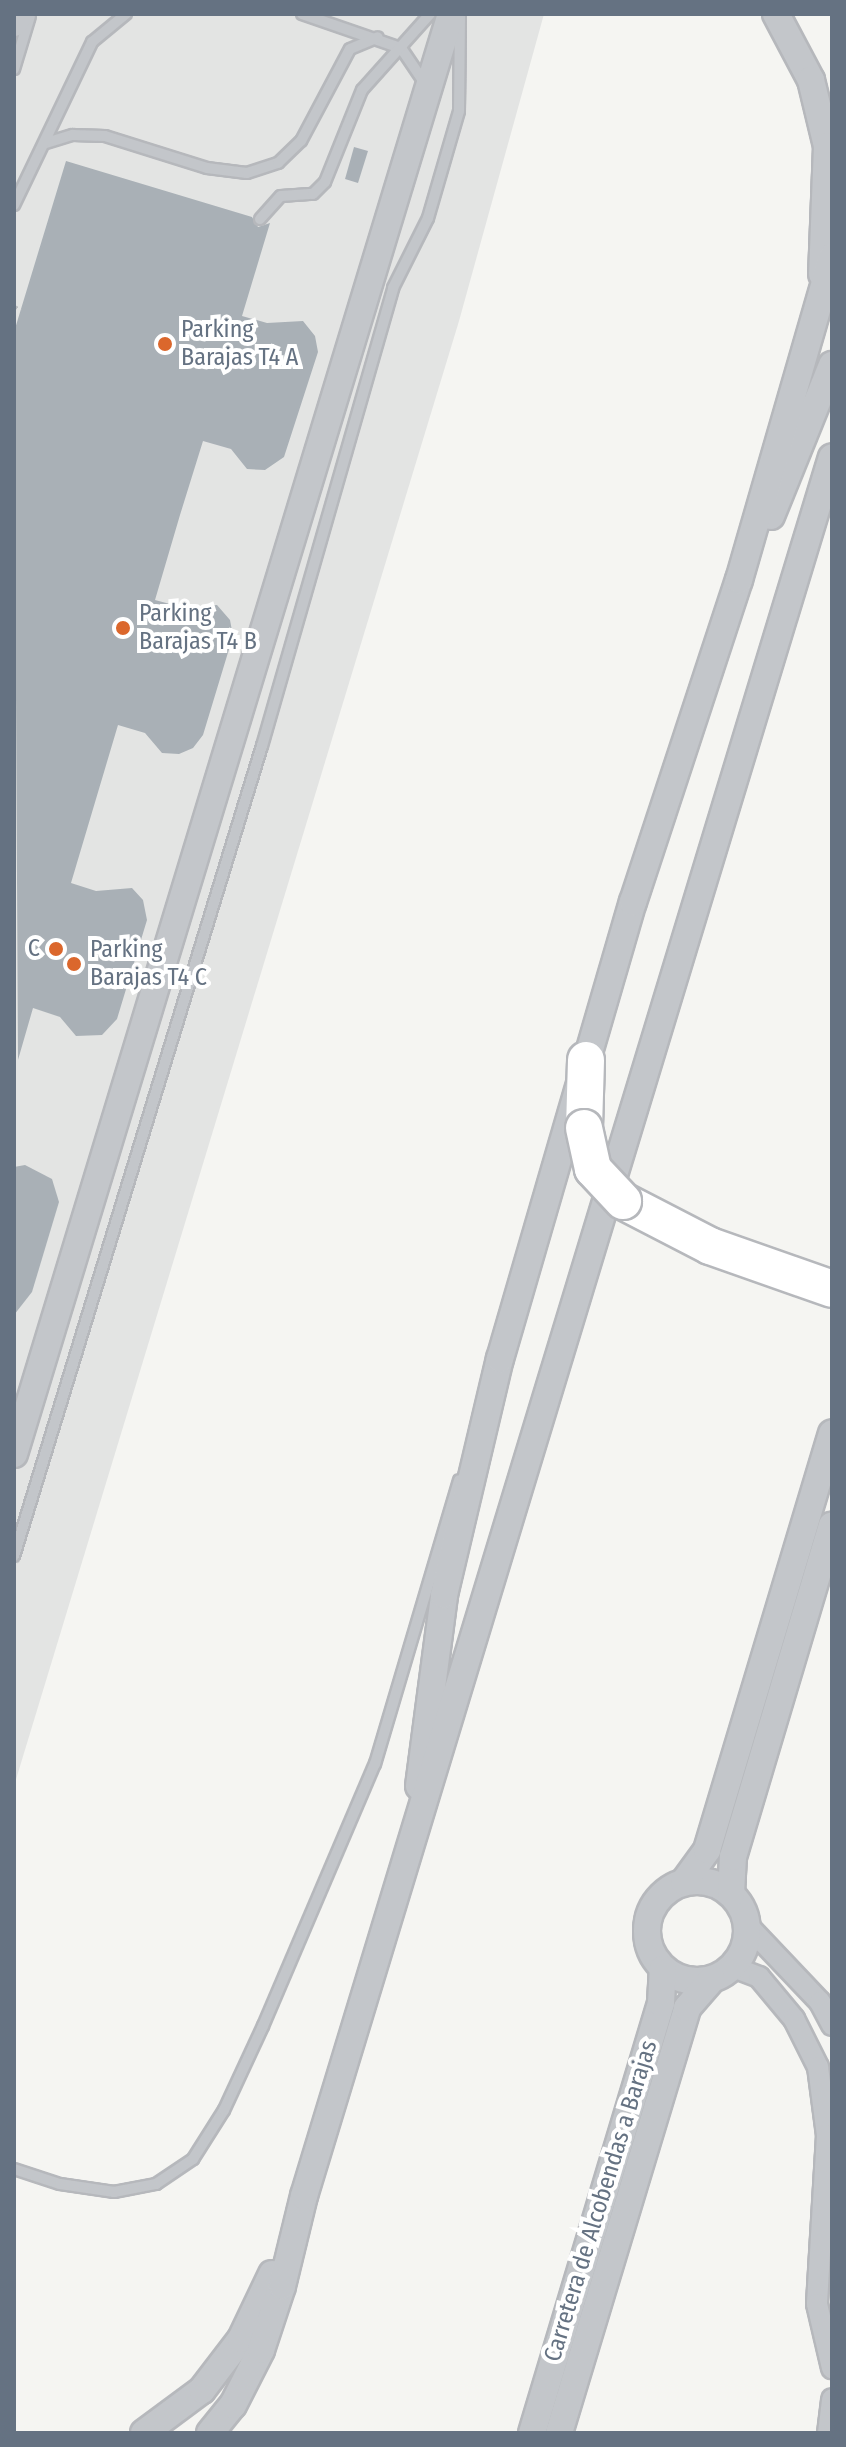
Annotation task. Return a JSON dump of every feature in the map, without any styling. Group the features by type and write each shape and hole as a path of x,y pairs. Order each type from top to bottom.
{"highway":[{"path":"586,1060 584,1128 593,1169 623,1201 686,1236 832,1289"}],"street":[{"path":"14,23 20,14"},
{"path":"14,1454 198,835 430,93 451,14"},
{"path":"776,14 811,80 827,146 821,289"},
{"path":"409,1844 444,1595 500,1359 586,1060 739,580 832,257"},
{"path":"739,580 781,497 832,365"},
{"path":"210,2433 233,2405 261,2350 409,1844 437,1769 832,457"},
{"path":"832,1433 707,1850 684,1882 658,1898 646,1927 647,1942 663,1969 686,1980 723,1973 759,1977 794,2019 818,2067 827,2135 817,2304 832,2368"},
{"path":"832,1525 733,1857 731,1894 747,1925 820,2002 832,2025"},
{"path":"684,1882 709,1883 731,1894"},
{"path":"723,1973 745,1947 747,1925"},
{"name":"Carretera de Alcobendas a Barajas","path":"532,2433 661,2003 663,1969"},
{"name":"Carretera de Alcobendas a Barajas","path":"559,2433 687,2008 723,1973"},
{"path":"144,2433 202,2390 241,2339 304,2196"},
{"path":"828,2433 832,2399"}],"lane":[{"path":"14,69 31,14"},
{"path":"14,205 92,42 126,14"},
{"path":"302,14 378,37 401,48 430,93"},
{"path":"260,219 281,196 313,194 325,182 362,90 430,14"},
{"path":"14,1556 262,746 393,288 428,218 459,111 460,14"},
{"path":"46,143 73,135 105,136 207,168 247,173 278,163 301,141 350,49 378,37"},
{"path":"14,2169 60,2184 114,2192 156,2184 193,2159 224,2110 375,1764 437,1546 500,1359"}],"path":[{"path":"14,306 21,309"}],"shaded area":[{"path":"14,14 544,14 459,321 14,1786"}],"building":[{"path":"354,147 368,151 358,183 345,179"},
{"path":"66,161 252,217 258,227 270,223 242,316 267,323 303,321 315,336 318,352 284,457 265,470 247,469 231,449 203,441 180,515 155,600 181,607 217,605 230,620 233,636 203,735 193,748 179,754 162,753 145,733 118,725 71,883 96,891 132,888 143,900 147,920 117,1019 102,1035 76,1036 60,1017 33,1008 18,1060 14,332"},
{"path":"25,1165 52,1179 59,1202 32,1292 14,1315 14,1167"}],"place":[{"name":"Parking Barajas T4 A","path":"165,344"},
{"name":"Parking Barajas T4 B","path":"123,628"},
{"name":"C","path":"56,949"},
{"name":"Parking Barajas T4 C","path":"74,964"}]}
